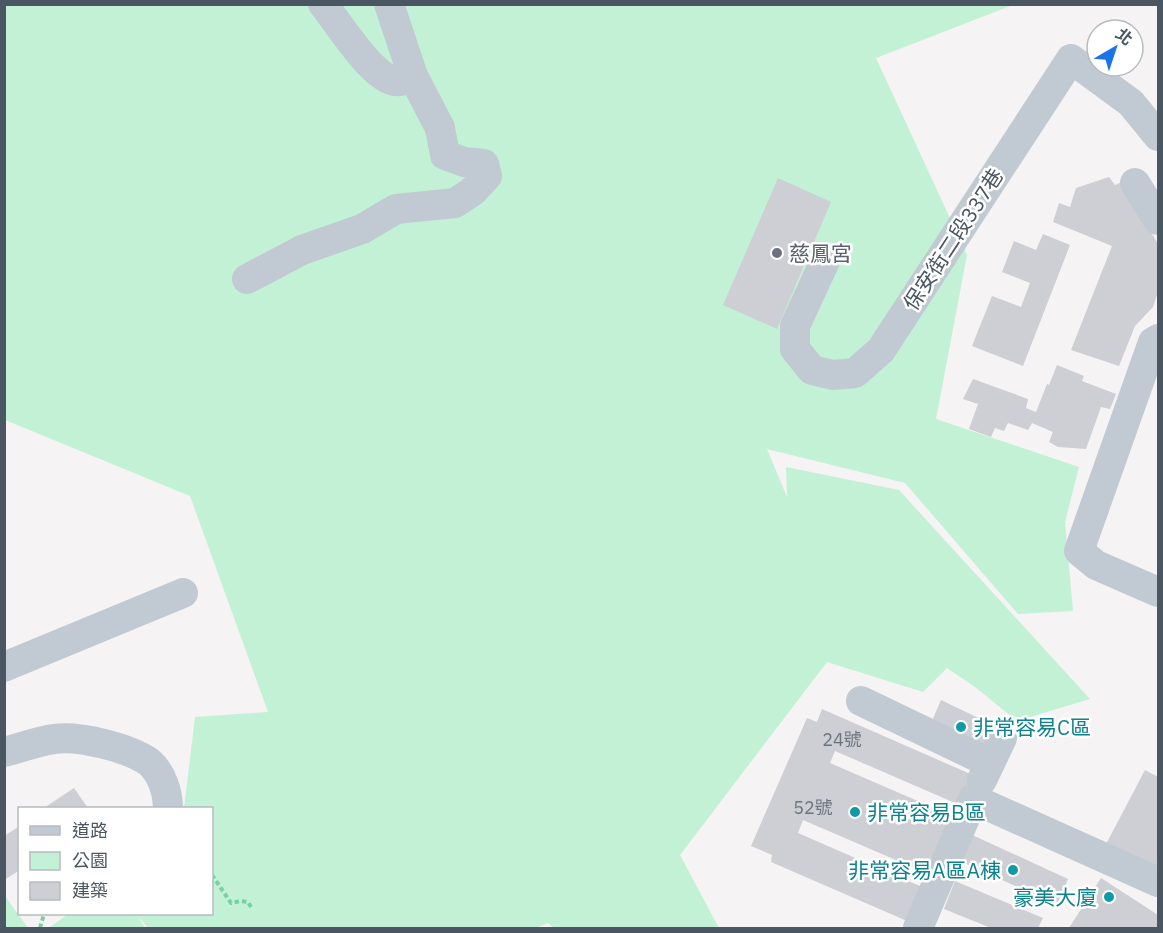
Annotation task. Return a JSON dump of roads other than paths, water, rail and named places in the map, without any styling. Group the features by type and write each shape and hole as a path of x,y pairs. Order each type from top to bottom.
{"street":[{"path":"323,4 376,70 390,80 396,81 413,76"},
{"path":"247,279 302,250 362,229 396,209 455,203 473,191 488,176 484,164 464,162 445,155 440,128 413,76 389,4"},
{"name":"保安街二段337巷","path":"825,261 795,326 795,349 812,370 833,375 855,373 880,350 1071,59 1131,103 1158,136"},
{"path":"1135,183 1158,220"},
{"path":"1158,339 1153,342 1079,551 1096,565 1158,592"},
{"path":"4,667 183,593"},
{"path":"861,701 996,751 918,928"},
{"path":"4,752 55,738 94,741 127,752 149,762 159,774 165,788 168,807"},
{"path":"973,799 1158,882"}],"place":[{"name":"慈鳳宮","path":"777,253"},
{"name":"非常容易C區","path":"961,727"},
{"name":"非常容易B區","path":"855,812"},
{"name":"非常容易A區A棟","path":"1013,870"},
{"name":"豪美大廈","path":"1109,897"}]}
